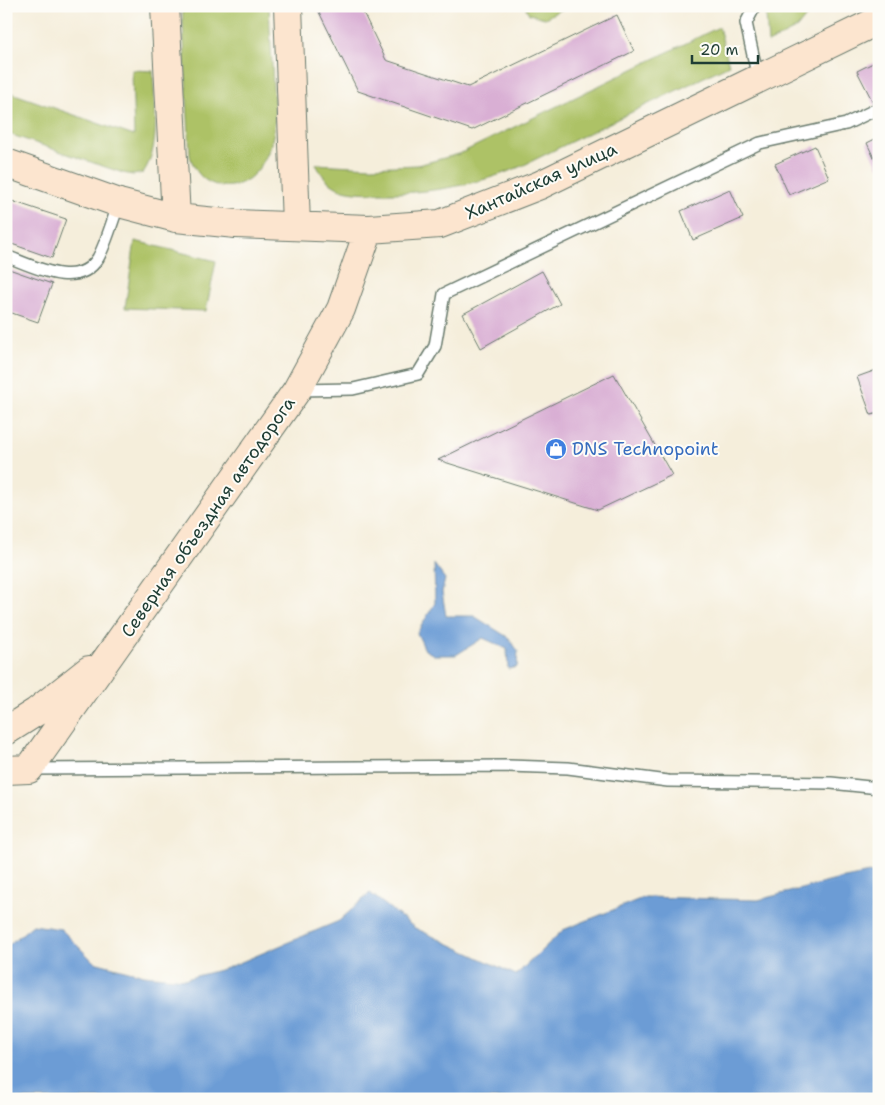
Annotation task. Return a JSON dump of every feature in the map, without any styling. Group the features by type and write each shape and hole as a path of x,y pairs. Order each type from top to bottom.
{"street":[{"path":"166,6 176,218"},
{"path":"288,6 296,225"},
{"name":"Хантайская улица","path":"6,163 119,203 176,218 236,224 369,229 440,224 540,185 879,20"},
{"name":"Северная объездная автодорога","path":"18,770 113,651 297,390 341,309 369,229"},
{"path":"6,731 36,712 113,651"}],"lane":[{"path":"755,6 746,23 758,79"},
{"path":"297,390 353,389 418,374 436,346 444,294 760,142 846,124 879,108"},
{"path":"6,256 52,272 71,275 86,270 98,258 119,203"},
{"path":"18,770 508,766 568,768 668,781 830,783 879,788"}],"green space":[{"path":"182,6 269,6 275,124 271,145 262,164 249,179 241,183 221,186 209,182 197,172 190,156"},
{"path":"525,6 568,6 545,18 529,14"},
{"path":"785,6 819,6 812,9 797,28 768,43 766,15"},
{"path":"719,27 729,65 507,172 471,183 435,190 368,193 350,191 335,186 328,181 316,164 371,167 418,165 459,154"},
{"path":"132,70 153,71 155,137 149,162 143,173 133,175 123,173 6,133 6,91 134,136"},
{"path":"135,241 216,261 206,311 125,308"}],"water":[{"path":"434,564 445,579 442,592 446,616 474,616 509,638 518,651 517,667 508,669 507,649 483,638 456,655 434,655 425,650 417,633 435,603"},
{"path":"879,871 879,1099 6,1099 6,947 33,925 61,929 94,962 144,975 185,979 227,968 339,921 370,893 415,928 516,975 563,930 645,897 758,900"}],"building":[{"path":"316,6 360,6 386,60 468,87 617,15 634,51 472,130 358,91"},
{"path":"879,60 879,106 876,108 857,71"},
{"path":"879,137 879,169 867,143"},
{"path":"815,146 829,178 789,195 775,164"},
{"path":"730,189 743,218 693,240 681,211"},
{"path":"6,199 66,219 52,258 6,242"},
{"path":"6,268 52,284 38,322 6,311"},
{"path":"542,271 560,304 481,348 463,314"},
{"path":"879,369 879,413 871,415 857,377"},
{"path":"614,374 672,475 598,510 438,460"}],"place":[{"name":"DNS Technopoint","path":"556,449"}]}
